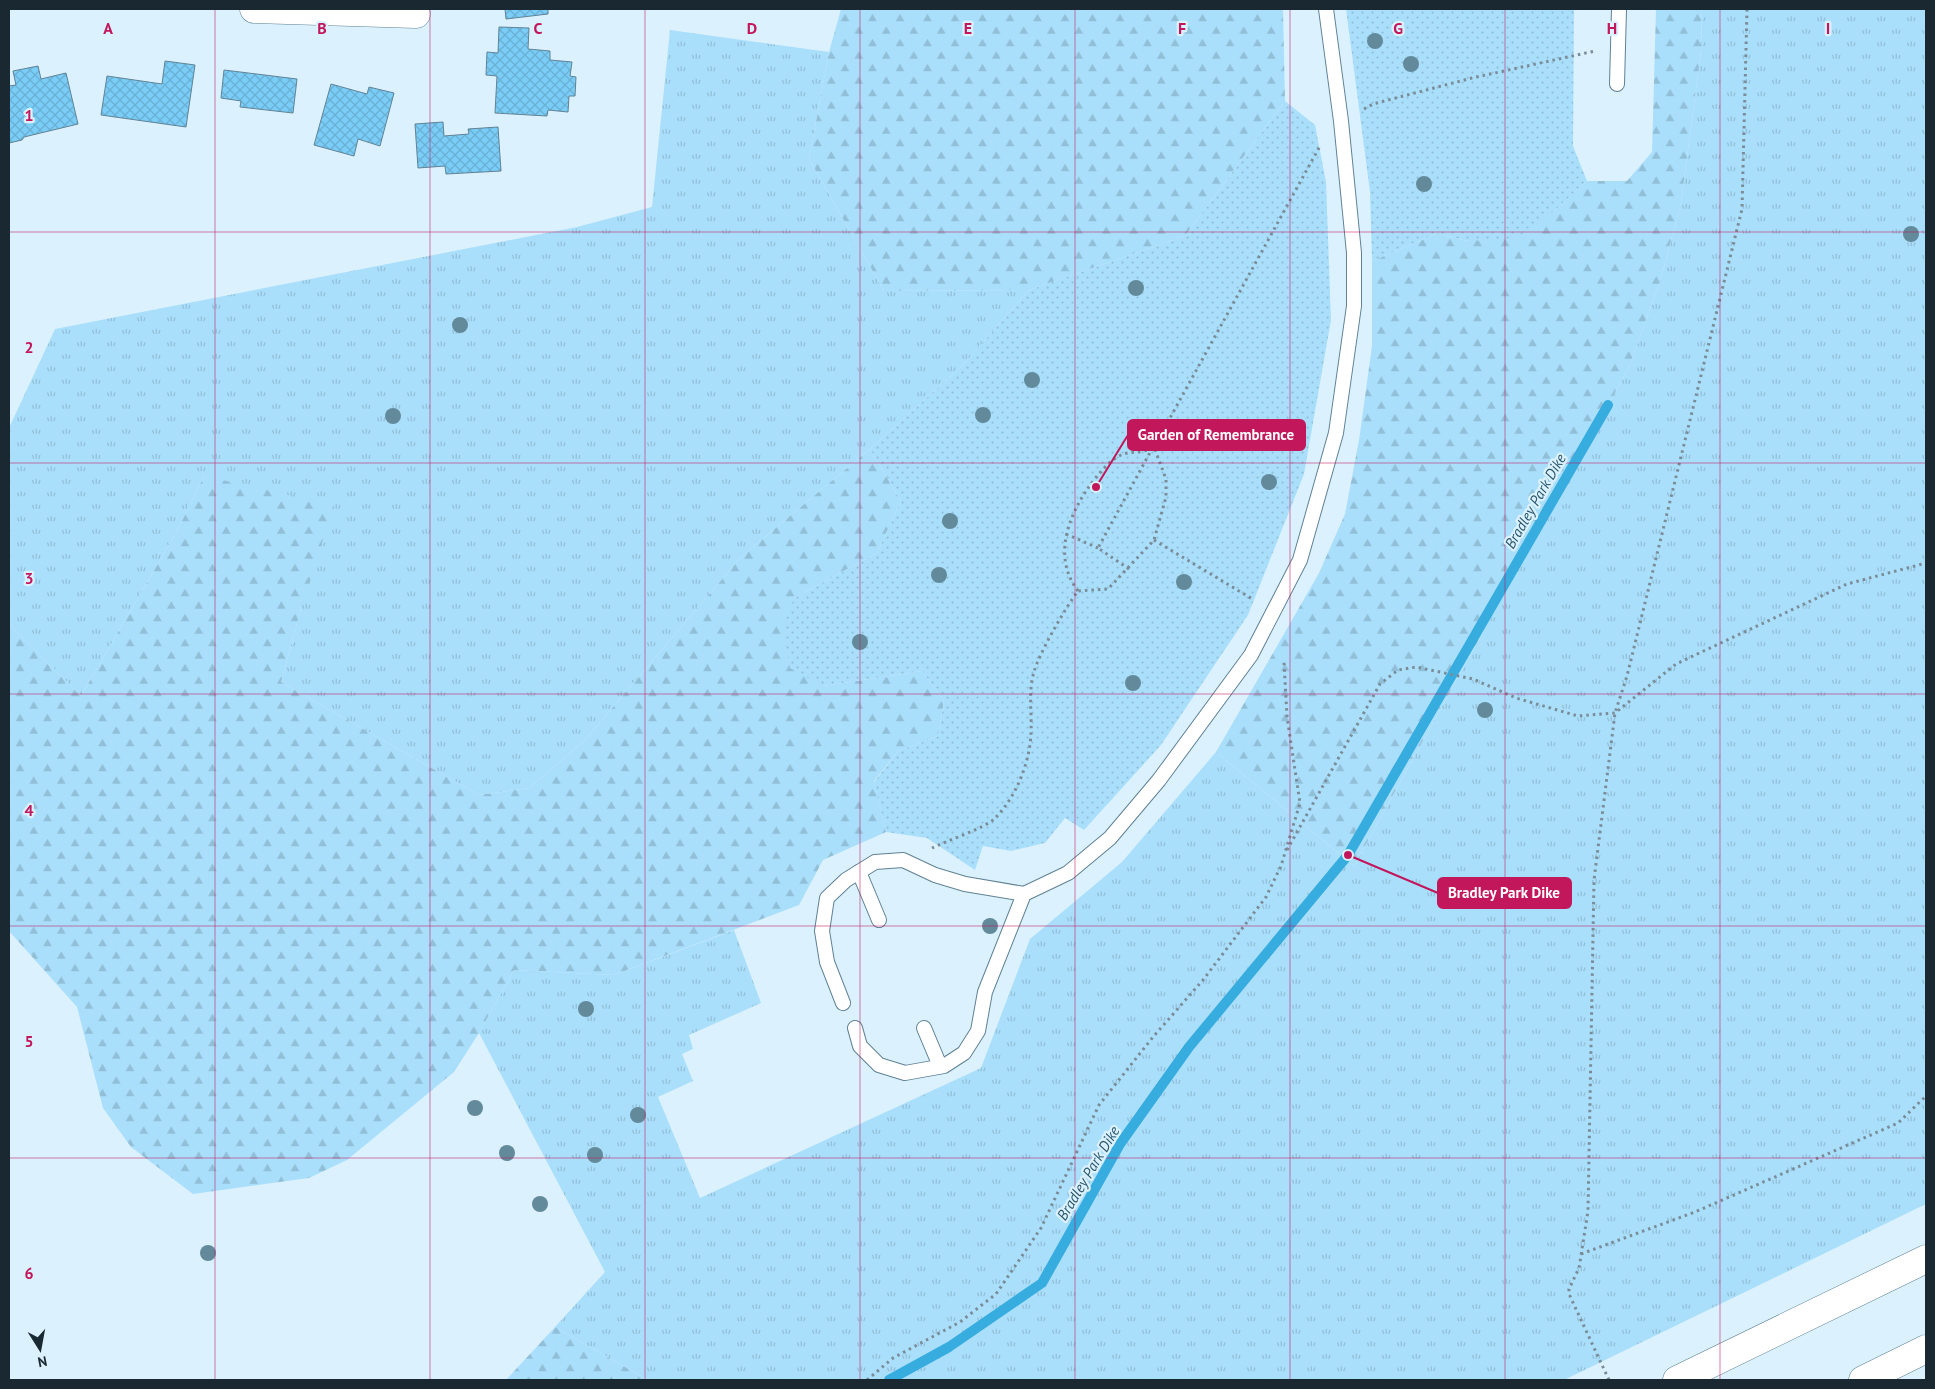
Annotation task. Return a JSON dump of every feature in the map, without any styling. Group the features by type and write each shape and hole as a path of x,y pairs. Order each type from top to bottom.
{"main road":[{"path":"254,9 416,14"},
{"path":"1677,1380 1926,1259"},
{"path":"1863,1380 1926,1349"}],"lane":[{"path":"843,1003 827,962 822,931 827,898 859,872 875,862 904,860 935,875 965,884 1024,894 1068,873 1110,838 1159,780 1251,655 1300,560 1336,433 1354,306 1354,253 1341,121 1326,9"},
{"path":"1617,84 1619,9"},
{"path":"859,872 879,920"},
{"path":"855,1028 860,1046 880,1065 905,1073 940,1066 964,1053 978,1031 985,992 1024,894"},
{"path":"924,1028 940,1066"}],"path":[{"path":"1609,1380 1569,1294 1569,1289 1579,1268 1588,1210 1594,880 1616,714 1742,209 1747,9"},
{"path":"1098,548 1314,153 1341,121 1373,104 1472,78 1618,46"},
{"path":"1078,591 1070,581 1064,561 1066,534 1074,509 1098,475 1121,455 1143,453 1154,447"},
{"path":"904,860 994,820 1014,793 1027,758 1031,734 1030,699 1034,671 1068,604 1078,591 1108,589 1129,569 1154,540 1166,497 1166,479 1154,447"},
{"path":"1066,534 1098,548 1129,569"},
{"path":"1154,540 1252,599 1275,608"},
{"path":"867,1380 893,1358 960,1322 996,1294 1041,1228 1099,1105 1153,1037 1203,980 1260,904 1283,857 1380,684 1398,670 1416,667 1473,679 1516,698 1578,716 1616,714 1676,664 1847,584 1926,563"},
{"path":"1283,857 1300,804 1287,717 1284,662"},
{"path":"1581,1254 1695,1212 1898,1123 1926,1096"}],"green space":[{"path":"841,9 1283,9 1285,101 1185,236 1029,290 884,291 809,159 829,52"},
{"path":"1346,9 1574,9 1573,146 1587,181 1553,212 1512,239 1467,241 1438,233 1372,261 1370,192"},
{"path":"1656,9 1702,9 1701,51 1681,203 1661,278 1629,367 1354,866 1216,752 1319,573 1345,514 1359,440 1372,346 1372,261 1438,233 1467,241 1553,212 1587,181 1627,181 1652,152"},
{"path":"1702,9 1926,9 1926,1204 1564,1380 648,1380 555,1327 605,1272 479,1033 514,970 614,975 734,930 761,1003 689,1035 693,1049 682,1054 693,1081 658,1097 700,1198 981,1068 1030,939 1122,862 1216,752 1354,866 1629,367 1661,278 1681,203 1701,51"},
{"path":"670,30 829,52 809,159 884,291 1029,290 963,365 870,449 741,557 584,741 529,788 479,795 281,682 301,609 204,476 178,529 81,696 9,624 9,428 55,329 577,227 652,207"},
{"path":"1285,101 1315,125 1326,182 1331,320 1304,474 1248,615 1161,745 1084,830 1065,818 1045,843 1011,851 983,846 975,870 927,838 886,832 874,782 898,751 938,736 944,701 922,671 823,686 790,668 783,628 794,598 877,553 901,501 870,449 963,365 1029,290 1185,236"},
{"path":"870,449 901,501 877,553 794,598 823,686 922,671 944,701 938,736 898,751 874,781 886,832 823,860 799,905 614,975 514,970 479,1033 454,1072 347,1160 309,1178 193,1194 131,1147 103,1108 77,1007 9,931 9,624 81,696 178,529 204,476 334,505 301,609 281,682 479,795 529,788 584,741 741,557"},
{"path":"555,1327 648,1380 506,1380"}],"building":[{"path":"505,9 548,9 548,14 506,19"},
{"path":"499,27 529,28 528,49 550,51 550,60 572,62 570,76 576,77 575,96 569,96 568,112 548,110 547,116 495,113 497,76 486,75 487,52 498,53"},
{"path":"165,61 195,65 186,127 101,115 107,76 162,84"},
{"path":"38,66 41,79 66,73 78,124 24,137 22,140 9,143 9,86 16,85 13,71"},
{"path":"224,70 297,79 293,113 240,107 241,101 221,98"},
{"path":"331,84 367,94 369,87 394,93 380,146 358,139 354,156 314,145"},
{"path":"443,122 444,136 469,134 468,129 498,127 501,171 446,174 445,166 418,168 415,124"}],"waterway":[{"name":"Bradley Park Dike","path":"889,1380 949,1347 1042,1283 1120,1144 1189,1047 1348,855 1608,405"}],"place":[{"name":"Garden of Remembrance","path":"1096,487"},
{"name":"Bradley Park Dike","path":"1348,855"}]}
